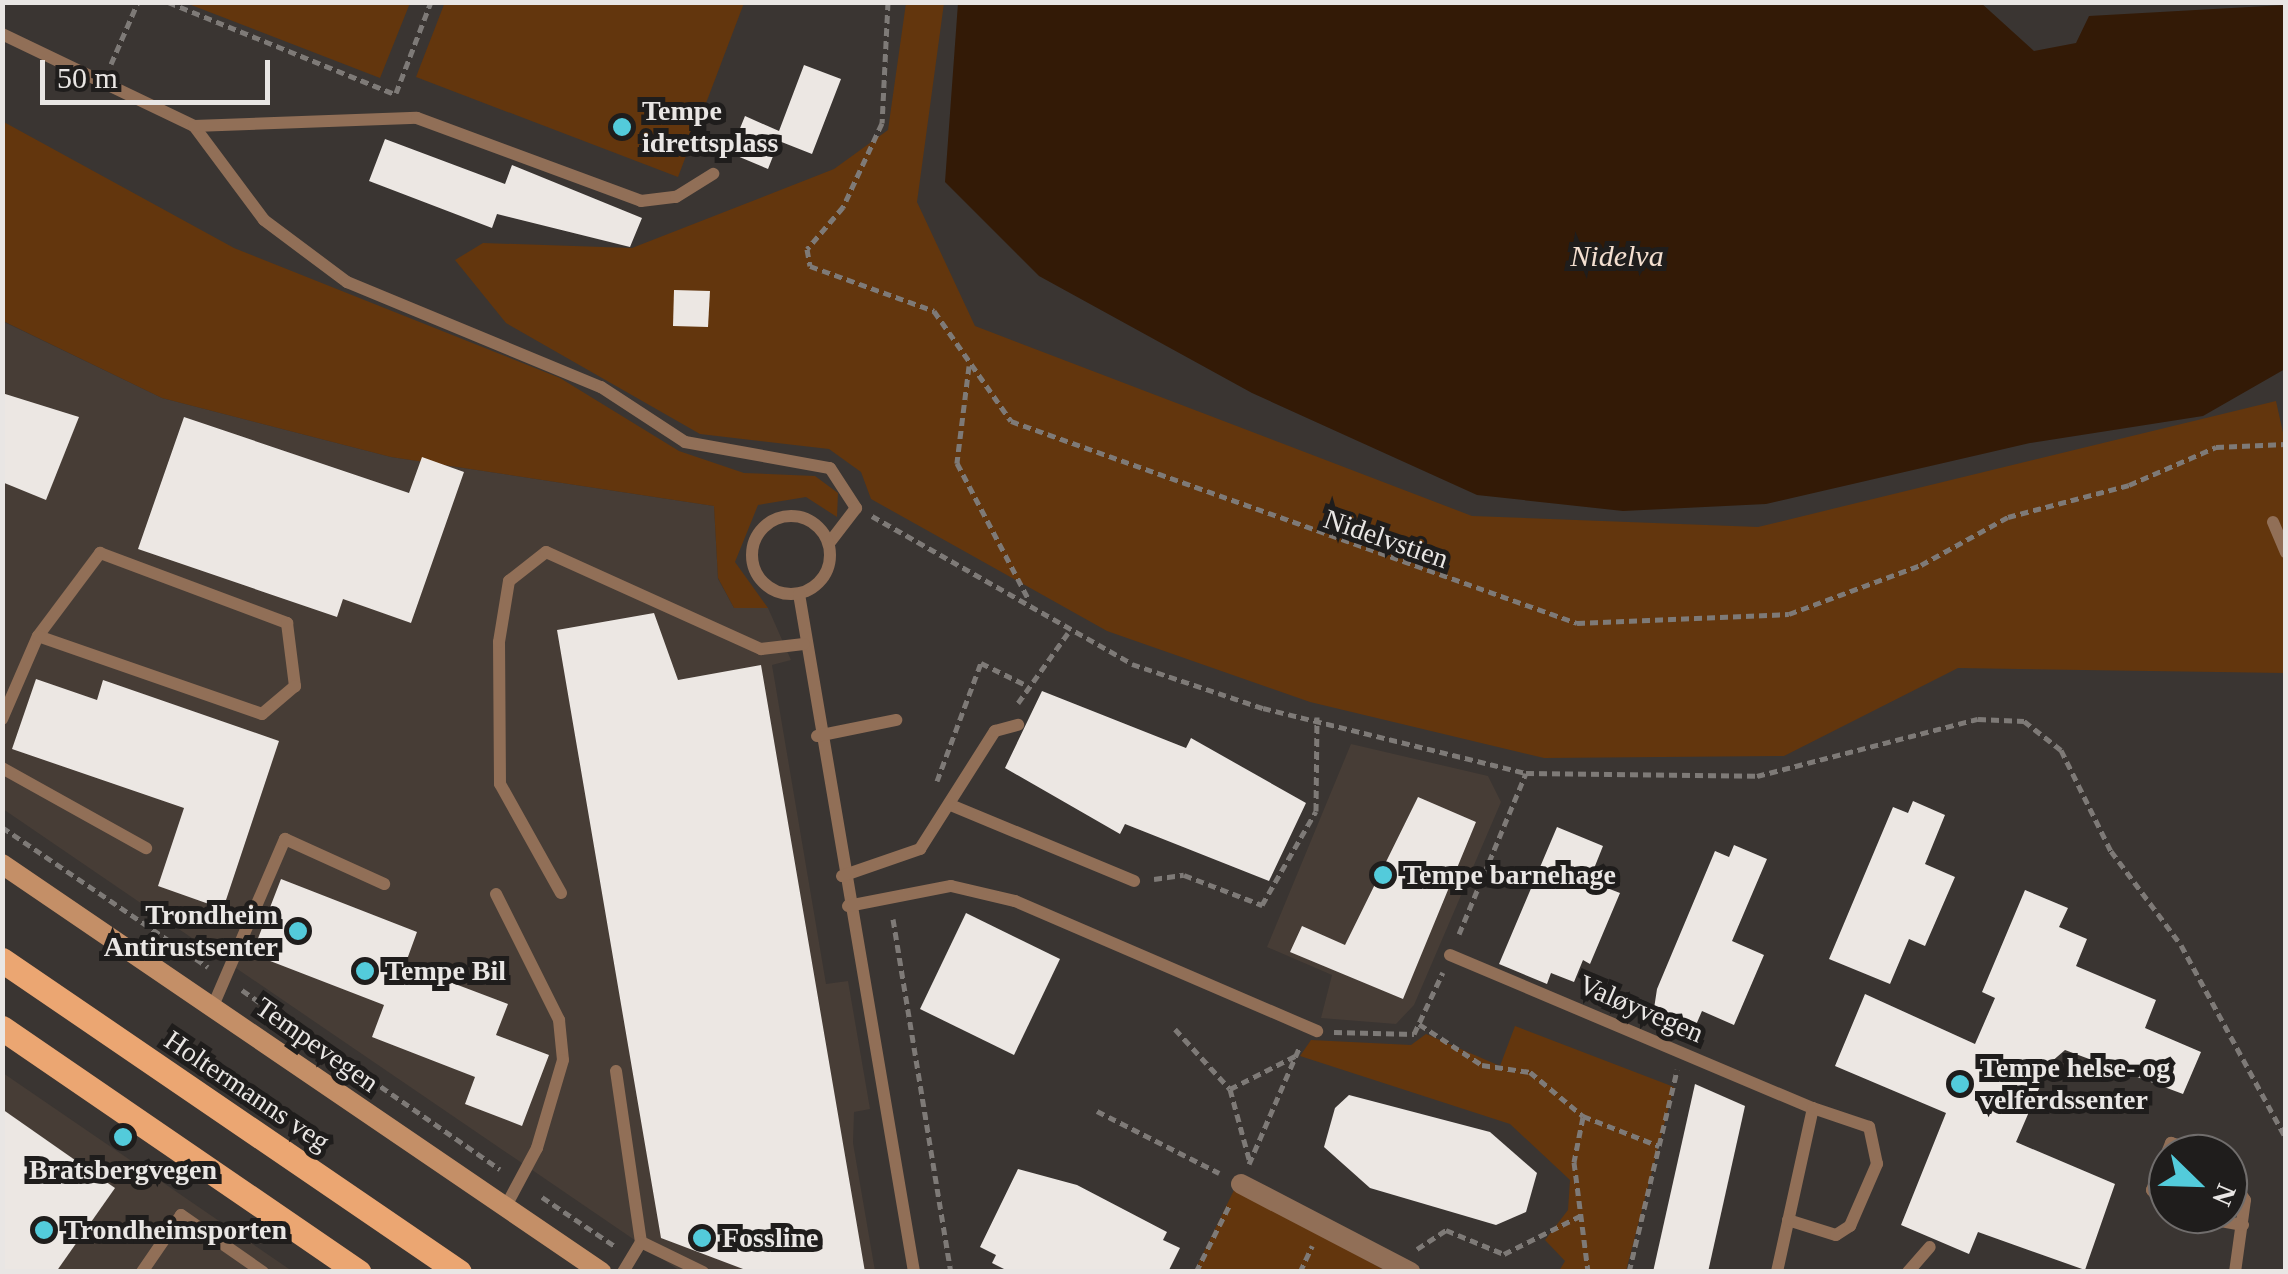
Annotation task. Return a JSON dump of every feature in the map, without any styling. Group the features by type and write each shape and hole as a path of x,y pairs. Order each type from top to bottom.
{"main road":[{"name":"Holtermanns veg","path":"2,960 459,1272"},
{"path":"2,1028 358,1272"}],"street":[{"name":"Tempevegen","path":"2,864 601,1272"},
{"path":"1241,1184 1403,1268"}],"lane":[{"path":"2,34 194,126 384,126 418,118 641,201 676,197 713,174"},
{"path":"194,126 264,220 347,282 558,366 686,442 830,468 856,508 830,542 820,582 799,594 760,580 755,538 790,515 811,520 830,542"},
{"path":"2273,522 2286,552"},
{"path":"561,893 500,784 508,581 546,552 761,649 804,644"},
{"path":"2,719 38,636 100,553 286,623 296,686 262,714 38,636"},
{"path":"799,594 817,736 914,1272"},
{"path":"817,736 896,720"},
{"path":"842,876 920,849 953,806 995,730 1014,724"},
{"path":"2,768 146,848"},
{"path":"953,806 1134,882"},
{"path":"213,1006 230,981 284,839 384,884"},
{"path":"848,906 951,886 1015,900 1317,1031"},
{"path":"496,894 561,1034 563,1060 522,1184 505,1208"},
{"name":"Valøyvegen","path":"1450,956 1813,1108 1868,1127 1877,1164 1850,1226 1836,1235 1788,1220"},
{"path":"616,1071 641,1242 622,1272"},
{"path":"1777,1272 1813,1108"},
{"path":"142,1272 181,1215 263,1272"},
{"path":"2235,1272 2241,1234"},
{"path":"641,1242 703,1272"},
{"path":"1908,1272 1930,1247"}],"path":[{"path":"102,84 138,2"},
{"path":"168,2 396,94"},
{"path":"384,126 431,2"},
{"name":"Nidelvstien","path":"888,2 882,123 843,207 807,249 810,266 920,302 1010,421 1578,623 1788,614 1921,565 2008,517 2129,485 2216,447 2286,444"},
{"path":"969,366 957,463 1030,602"},
{"path":"856,508 1030,602 1068,632 1132,664 1526,773 1758,776 1978,720 2024,722 2061,750 2111,850 2182,945 2286,1138"},
{"path":"1014,724 1026,685 1068,632"},
{"path":"953,806 935,791 939,764 982,663 1026,685"},
{"path":"1134,882 1184,875 1262,905 1316,811 1317,717"},
{"path":"1196,1272 1241,1184 1295,1056 1317,1031 1404,1038 1419,1024 1526,773"},
{"path":"2,827 632,1258"},
{"path":"889,896 951,1272"},
{"path":"1419,1024 1482,1065 1547,1081 1584,1116 1659,1146"},
{"path":"1175,1029 1230,1089 1250,1162"},
{"path":"1629,1272 1681,1052"},
{"path":"1230,1089 1295,1056"},
{"path":"1097,1112 1241,1184"},
{"path":"1584,1116 1574,1162 1588,1272"},
{"path":"1403,1268 1446,1230 1504,1254 1580,1216"}],"shaded area":[{"path":"410,2 380,78 186,3"},
{"name":"Tempe idrettsplass","path":"445,2 744,3 678,177 416,77"},
{"path":"906,3 944,3 917,202 975,326 1472,516 1758,527 2276,401 2286,446 2285,673 1958,668 1784,756 1544,758 1310,702 1107,631 871,499 861,472 829,449 700,434 506,323 455,260 483,243 632,248 834,169 888,130"},
{"path":"2,121 234,248 560,378 679,451 744,473 815,476 838,493 837,517 806,497 758,505 735,562 768,608 734,608 718,578 714,506 391,457 162,398 3,321"},
{"path":"2,321 162,398 391,457 714,506 718,579 734,608 768,608 791,660 772,665 826,984 848,981 870,1109 854,1112 853,1143 875,1271 680,1271 3,809"},
{"name":"Tempe barnehage","path":"1351,744 1488,776 1501,802 1414,1005 1396,1024 1321,1018 1332,975 1267,947"},
{"path":"1515,1026 1674,1087 1626,1271 1559,1271 1565,1261 1545,1240 1568,1210 1570,1180 1510,1124 1300,1056 1311,1040 1411,1045 1426,1034 1500,1066"},
{"path":"3,1073 292,1271 3,1271"},
{"path":"1235,1188 1388,1272 1194,1272"}],"water":[{"name":"Nidelva","path":"1980,2 2034,51 2076,43 2089,16 2285,5 2285,369 2203,416 2030,443 1766,504 1623,511 1477,495 1252,393 1039,276 945,182 958,3"}],"building":[{"path":"804,65 841,79 812,154 779,141 768,169 730,153 745,116 779,131"},
{"path":"385,139 505,184 512,165 642,218 630,247 497,214 492,228 369,181"},
{"path":"674,290 710,291 708,327 673,326"},
{"path":"2,393 79,417 46,500 2,482"},
{"path":"184,417 409,493 422,457 464,472 411,623 343,599 337,617 138,549"},
{"path":"654,613 678,680 761,665 865,1272 751,1272 661,1238 557,630"},
{"path":"36,679 97,700 103,680 279,741 223,909 158,886 184,808 12,749"},
{"path":"1042,691 1186,748 1191,738 1306,803 1269,881 1125,824 1120,834 1005,768"},
{"path":"1418,797 1476,822 1403,999 1290,952 1302,926 1345,945"},
{"path":"1913,801 1945,815 1925,864 1955,877 1925,946 1909,939 1890,984 1829,959 1893,807 1908,813"},
{"path":"1557,827 1603,846 1589,881 1620,893 1590,964 1583,960 1574,982 1551,973 1547,984 1499,964"},
{"path":"1734,845 1767,859 1732,941 1764,955 1734,1025 1702,1011 1693,1032 1653,1015 1657,989 1715,851 1729,857"},
{"path":"281,879 417,932 405,965 508,1004 496,1035 549,1055 522,1126 465,1104 475,1077 372,1037 384,1005 252,954"},
{"name":"Tempe helse- og velferdssenter","path":"2025,890 2068,908 2059,927 2087,939 2076,966 2156,1000 2145,1028 2201,1052 2183,1094 2065,1050 2050,1063 2016,1142 2115,1184 2085,1270 1978,1232 1969,1254 1901,1225 1946,1113 1835,1066 1865,994 1975,1044 1995,998 1982,992"},
{"path":"966,913 1060,959 1014,1055 920,1009"},
{"path":"1695,1084 1745,1106 1708,1272 1653,1272"},
{"path":"1349,1095 1490,1132 1537,1173 1526,1212 1496,1225 1370,1188 1324,1147 1335,1108"},
{"name":"Trondheimsporten","path":"2,1109 115,1188 56,1272 2,1272"},
{"path":"1018,1169 1077,1185 1167,1232 1163,1240 1180,1248 1168,1272 1010,1272 992,1263 996,1255 980,1247"}],"place":[{"name":"Tempe idrettsplass","path":"622,127"},
{"name":"Tempe barnehage","path":"1383,875"},
{"name":"Trondheim Antirustsenter","path":"298,931"},
{"name":"Tempe Bil","path":"365,971"},
{"name":"Tempe helse- og velferdssenter","path":"1960,1084"},
{"name":"Bratsbergvegen","path":"123,1137"},
{"name":"Trondheimsporten","path":"44,1230"},
{"name":"Fossline","path":"702,1238"}]}
